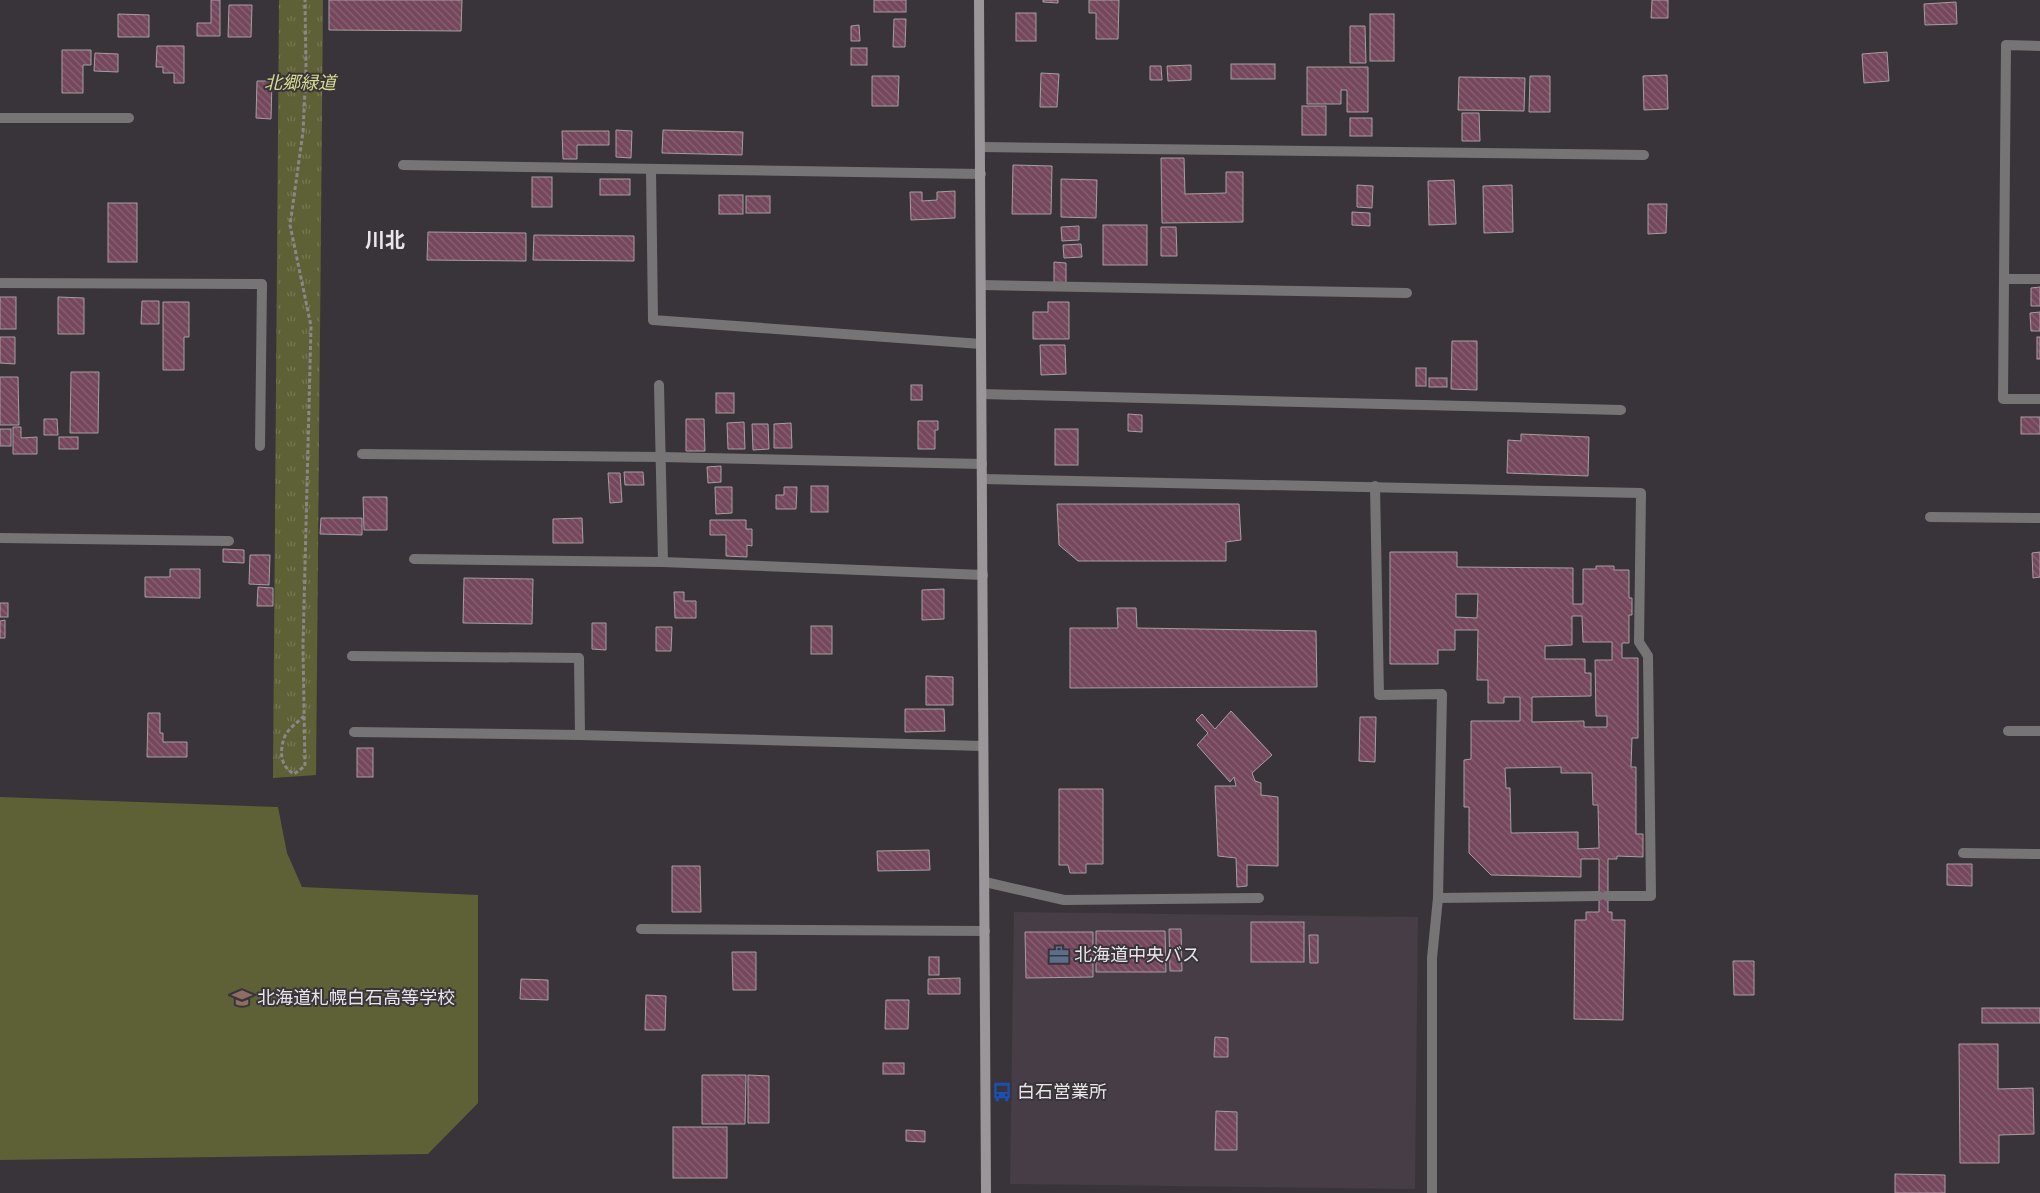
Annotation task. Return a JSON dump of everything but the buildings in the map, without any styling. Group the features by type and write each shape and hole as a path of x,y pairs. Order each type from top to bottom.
{"street":[{"path":"979,0 986,1193"}],"lane":[{"path":"2040,46 2006,45 2003,399 2040,399"},
{"path":"0,118 129,118"},
{"path":"981,147 1644,155"},
{"path":"403,165 981,174"},
{"path":"651,169 653,320 981,344"},
{"path":"2004,279 2040,279"},
{"path":"0,283 262,284 260,446"},
{"path":"981,285 1407,293"},
{"path":"659,385 662,562"},
{"path":"982,394 1621,410"},
{"path":"362,454 661,457 982,464"},
{"path":"982,479 1641,493 1639,642 1648,656 1651,896 1438,898"},
{"path":"1375,486 1379,695 1442,694 1438,898 1432,958 1432,1193"},
{"path":"1930,517 2040,518"},
{"path":"0,538 229,541"},
{"path":"414,559 662,562 983,575"},
{"path":"352,656 579,658 580,735"},
{"path":"2008,731 2040,731"},
{"path":"354,732 580,735 983,746"},
{"path":"1963,853 2040,854"},
{"path":"985,882 1064,900 1259,898"},
{"path":"641,929 985,931"}],"path":[{"path":"304,716 285,735 280,757 286,770 294,774 305,766 304,564 311,326 290,225 302,132 306,68 305,0"}],"shaded area":[{"path":"1014,912 1418,917 1415,1189 1010,1184"}],"green space":[{"name":"北郷緑道","path":"279,0 323,0 316,775 273,778"},
{"name":"北海道札幌白石高等学校","path":"0,797 278,807 287,853 302,887 478,895 478,1103 428,1154 0,1160"}],"place":[{"name":"北海道中央バス","path":"1059,955"},
{"name":"北海道札幌白石高等学校","path":"242,998"},
{"name":"白石営業所","path":"1002,1092"}],"district":[{"name":"川北","path":"385,241"}]}
